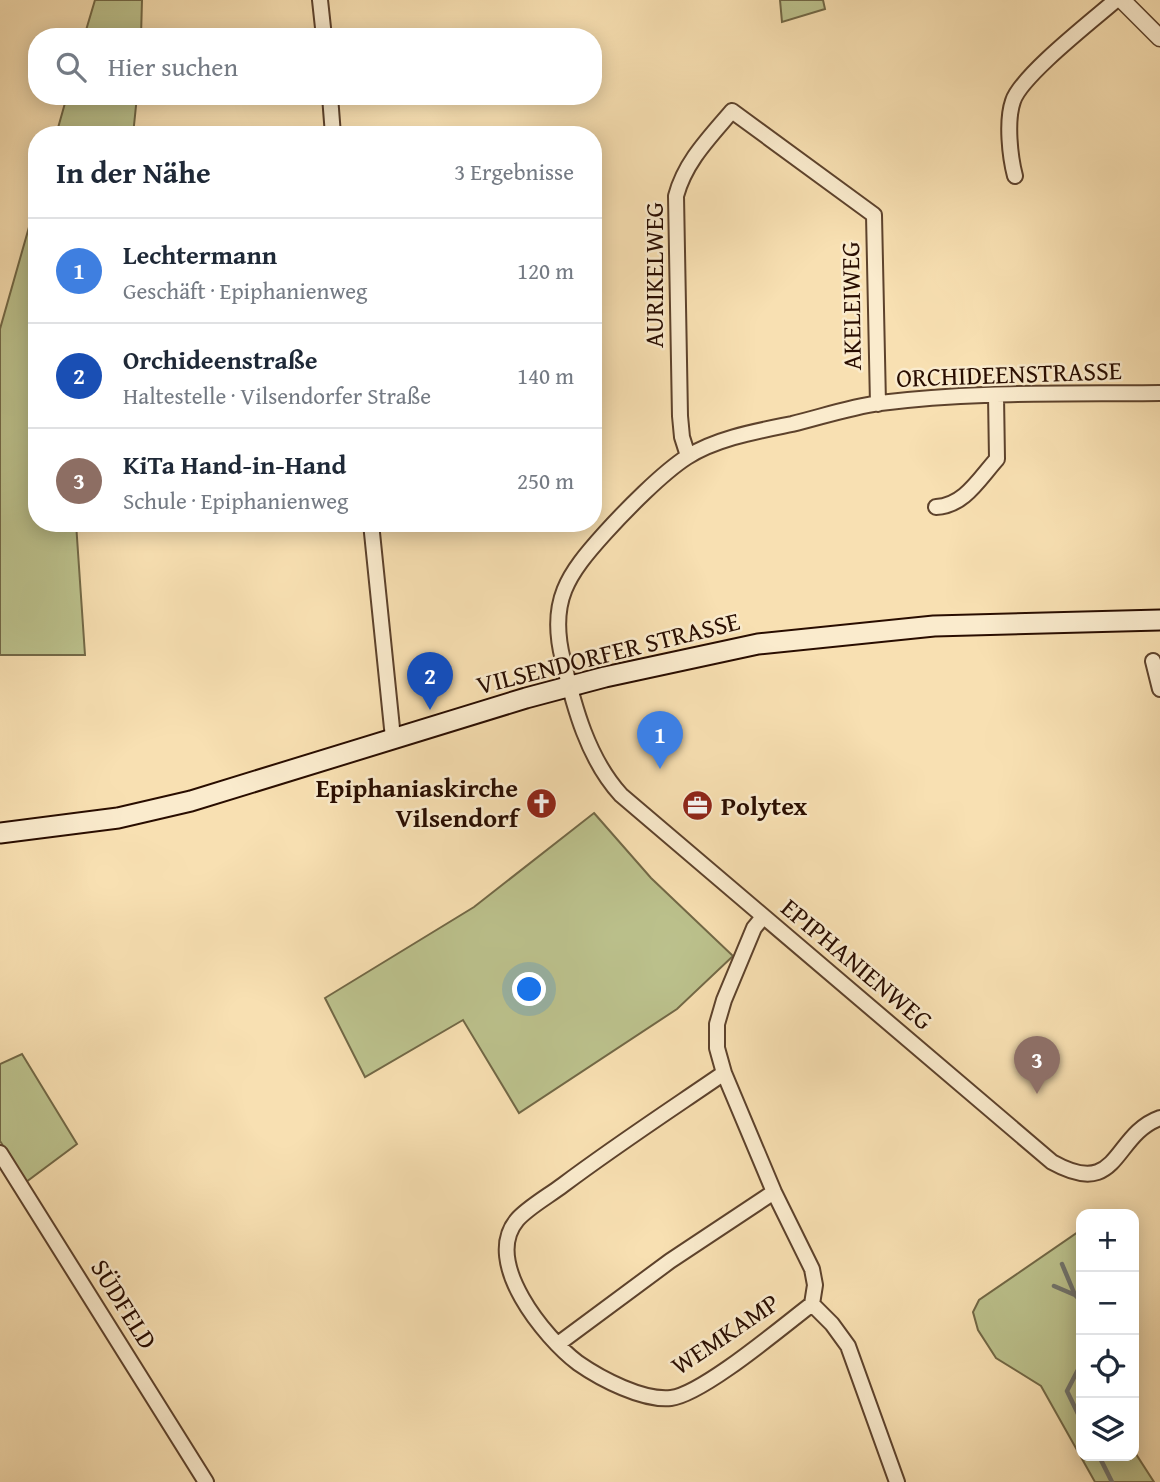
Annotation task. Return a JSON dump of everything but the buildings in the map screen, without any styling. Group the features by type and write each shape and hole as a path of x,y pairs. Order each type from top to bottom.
{"main road":[{"name":"VILSENDORFER STRASSE","path":"0,833 86,823 214,795 393,738 569,687 709,653 803,638 934,626 1160,621"}],"street":[{"path":"320,0 323,28"},
{"path":"1015,176 1011,160 1010,114 1018,92 1031,76 1116,0"},
{"path":"1122,0 1160,38"},
{"path":"331,105 332,126"},
{"name":"AKELEIWEG","path":"732,111 874,215 878,404"},
{"name":"AURIKELWEG","path":"688,456 682,437 680,416 676,196 688,164 732,111"},
{"name":"ORCHIDEENSTRASSE","path":"569,687 558,637 561,596 570,575 608,529 688,456 758,432 878,404 941,397 1160,393"},
{"path":"936,507 951,505 963,498 997,459 996,396"},
{"path":"372,532 393,738"},
{"path":"1153,661 1160,689"},
{"name":"EPIPHANIENWEG","path":"569,687 594,756 609,782 763,917 1052,1162 1070,1172 1087,1175 1104,1170 1147,1122 1160,1118"},
{"name":"WEMKAMP","path":"724,1073 600,1157 517,1220 508,1236 505,1256 512,1276 526,1304 558,1344 598,1376 650,1396 671,1398 690,1392 738,1360 811,1304 815,1285 812,1269 774,1192 724,1073 717,1048 717,1024 738,963 754,928 763,917"},
{"name":"SÜDFELD","path":"0,1153 206,1482"},
{"path":"558,1344 670,1261 774,1192"},
{"path":"811,1304 832,1324 848,1346 897,1482"}],"green space":[{"path":"95,0 142,0 141,28 87,28"},
{"path":"780,0 823,0 825,9 782,22"},
{"path":"64,105 136,105 134,126 59,126"},
{"path":"28,231 28,532 77,532 85,655 0,655 0,329"},
{"path":"594,813 651,878 733,956 677,1009 519,1113 463,1020 365,1077 325,998 474,907"},
{"path":"22,1054 77,1144 26,1182 0,1141 0,1064"},
{"path":"1076,1233 1076,1448 1041,1386 996,1358 978,1330 973,1312 979,1300"},
{"path":"1139,1459 1154,1482 1095,1482 1083,1461 1139,1461"}],"waterway":[{"path":"1062,1264 1075,1295"},
{"path":"1054,1286 1076,1296"},
{"path":"1076,1374 1067,1391 1076,1410"},
{"path":"1102,1461 1112,1482"}],"place":[{"name":"Orchideenstraße","path":"430,710"},
{"name":"Lechtermann","path":"660,769"},
{"name":"Epiphaniaskirche Vilsendorf","path":"541,803"},
{"name":"Polytex","path":"698,806"},
{"name":"KiTa Hand-in-Hand","path":"1037,1094"}]}
